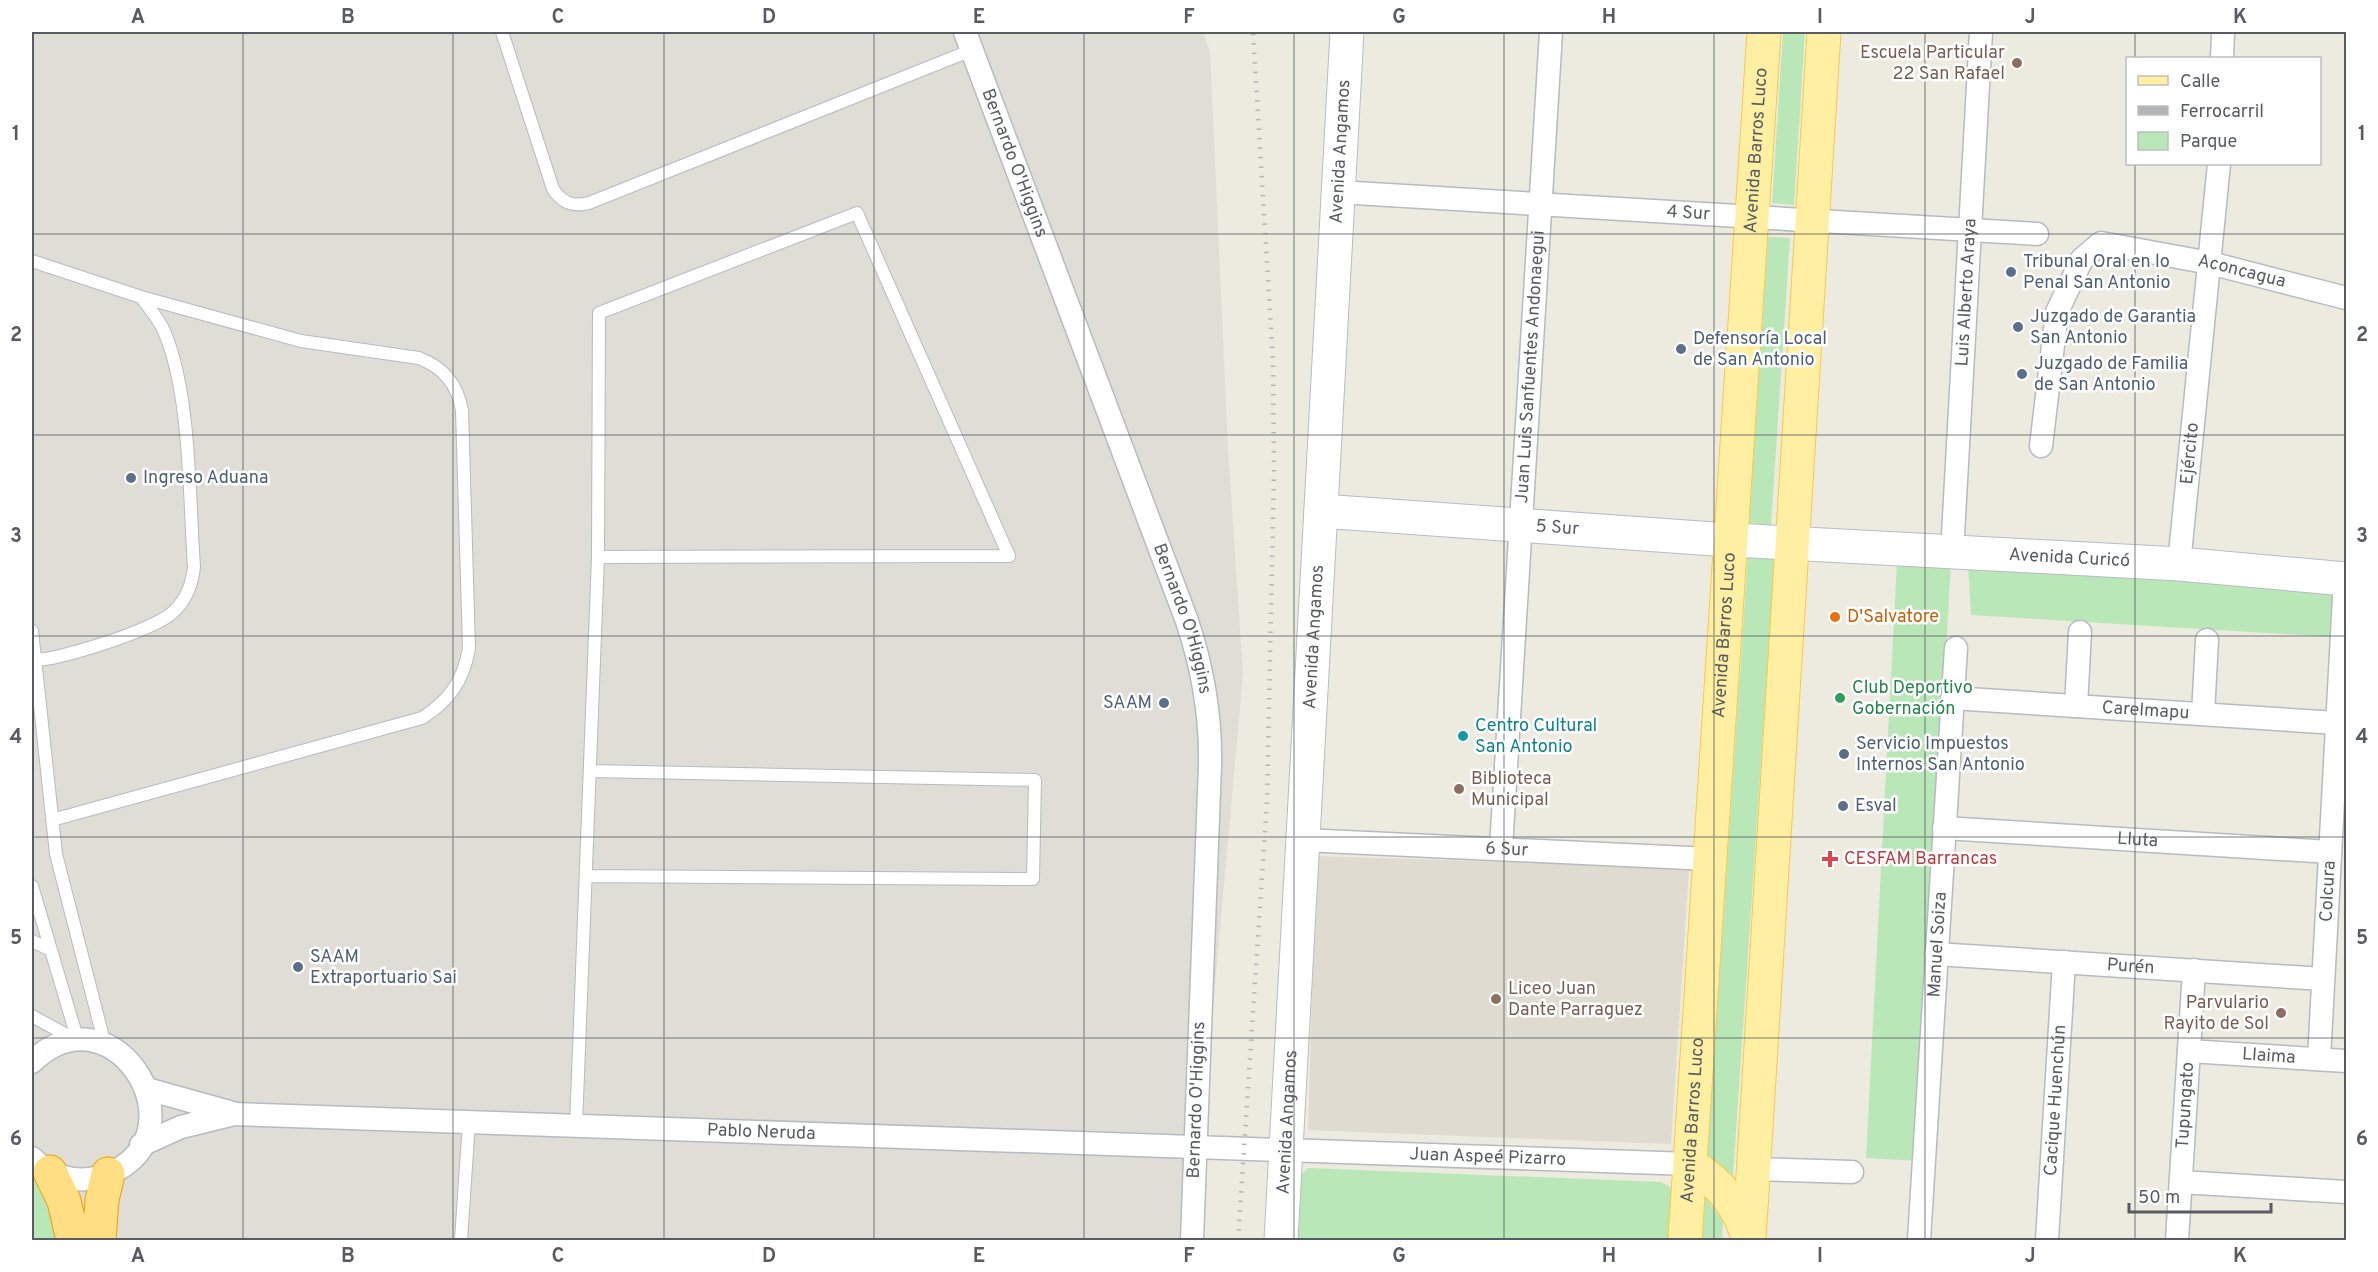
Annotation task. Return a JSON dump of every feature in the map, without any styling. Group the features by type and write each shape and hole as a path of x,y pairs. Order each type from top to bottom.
{"highway":[{"path":"41,1165 64,1201 73,1240"},
{"path":"99,1240 102,1200 108,1174"}],"main road":[{"name":"Avenida Barros Luco","path":"1685,1240 1764,32"},
{"path":"1749,1240 1824,32"},
{"path":"1690,1164 1712,1179 1731,1200 1749,1240"}],"street":[{"name":"Avenida Angamos","path":"1281,1240 1347,32"},
{"name":"Juan Luis Sanfuentes Andonaegui","path":"1501,848 1551,32"},
{"name":"Luis Alberto Araya","path":"1952,554 1981,32"},
{"path":"2222,57 2223,32"},
{"name":"Bernardo O'Higgins","path":"969,41 1187,621 1204,678 1210,736 1192,1240"},
{"name":"Ejército","path":"2179,564 2219,165"},
{"name":"4 Sur","path":"1338,192 2037,234"},
{"name":"Aconcagua","path":"2041,446 2057,312 2082,260 2101,243 2210,263 2346,298"},
{"name":"5 Sur","path":"1321,511 1792,543"},
{"name":"Avenida Curicó","path":"1792,543 1952,554 2179,564 2346,579"},
{"name":"Colcura","path":"2319,1059 2337,723 2344,648 2346,579"},
{"path":"2076,706 2080,632"},
{"path":"2204,714 2207,640"},
{"name":"Manuel Soiza","path":"1919,1240 1956,648"},
{"name":"Carelmapu","path":"1952,698 2337,723"},
{"name":"Lluta","path":"1944,828 2330,852"},
{"name":"6 Sur","path":"1303,840 1710,859"},
{"name":"Purén","path":"1936,954 2324,978"},
{"name":"Cacique Huenchún","path":"2047,1240 2064,962"},
{"name":"Tupungato","path":"2177,1240 2194,970"},
{"path":"32,1062 50,1049 78,1041 105,1046 131,1062 147,1089 150,1118 141,1145 127,1162 108,1174 78,1180 41,1165"},
{"name":"Llaima","path":"2189,1051 2346,1061"},
{"name":"Pablo Neruda","path":"147,1089 234,1114 1287,1150"},
{"name":"Pablo Neruda","path":"141,1145 181,1127 234,1114"},
{"name":"Juan Aspeé Pizarro","path":"1287,1150 1690,1164"},
{"path":"1753,1168 1852,1172"},
{"path":"2181,1182 2346,1192"}],"lane":[{"path":"502,32 553,189 562,200 575,205 589,203 969,41"},
{"path":"576,1126 598,557 599,313 857,213 1009,556 598,557"},
{"path":"32,261 141,297 301,341 419,358 430,362 449,377 456,387 462,410 469,648 463,675 435,710 422,718 52,820"},
{"path":"33,660 82,651 165,618 181,604 190,586 194,567 184,422 176,368 164,330 141,297"},
{"path":"32,631 33,660 52,820 66,902 105,1046"},
{"path":"586,876 1033,879 1035,780 590,771"},
{"path":"32,886 78,1041"},
{"path":"32,941 51,950"},
{"path":"32,1016 78,1041"},
{"path":"461,1240 469,1122"}],"shaded area":[{"path":"32,32 1203,32 1210,51 1228,449 1243,674 1192,1240 32,1240"},
{"name":"Liceo Juan Dante Parraguez","path":"1316,856 1689,868 1671,1144 1308,1130"}],"green space":[{"path":"1783,32 1805,32 1794,205 1772,203"},
{"path":"1768,237 1790,238 1771,525 1749,523"},
{"path":"1748,554 1775,555 1733,1176 1706,1175"},
{"path":"1897,561 1951,561 1918,1161 1866,1158"},
{"path":"1968,563 2336,591 2335,637 1971,615"},
{"path":"1308,1168 1661,1182 1669,1186 1673,1193 1669,1240 1297,1240 1301,1175"},
{"path":"32,1169 39,1177 61,1240 32,1240"},
{"path":"1705,1197 1723,1221 1722,1240 1702,1240"}],"railway":[{"path":"1238,1240 1267,801 1274,469 1273,362 1253,32"}],"place":[{"name":"Escuela Particular 22 San Rafael","path":"2017,63"},
{"name":"Tribunal Oral en lo Penal San Antonio","path":"2011,272"},
{"name":"Juzgado de Garantia San Antonio","path":"2018,327"},
{"name":"Defensoría Local de San Antonio","path":"1681,349"},
{"name":"Juzgado de Familia de San Antonio","path":"2022,374"},
{"name":"Ingreso Aduana","path":"131,478"},
{"name":"D'Salvatore","path":"1835,617"},
{"name":"Club Deportivo Gobernación","path":"1840,698"},
{"name":"SAAM","path":"1164,703"},
{"name":"Centro Cultural San Antonio","path":"1463,736"},
{"name":"Servicio Impuestos Internos San Antonio","path":"1844,754"},
{"name":"Biblioteca Municipal","path":"1459,789"},
{"name":"Esval","path":"1843,806"},
{"name":"CESFAM Barrancas","path":"1830,859"},
{"name":"SAAM Extraportuario Sai","path":"298,967"},
{"name":"Liceo Juan Dante Parraguez","path":"1496,999"},
{"name":"Parvulario Rayito de Sol","path":"2281,1013"}]}
